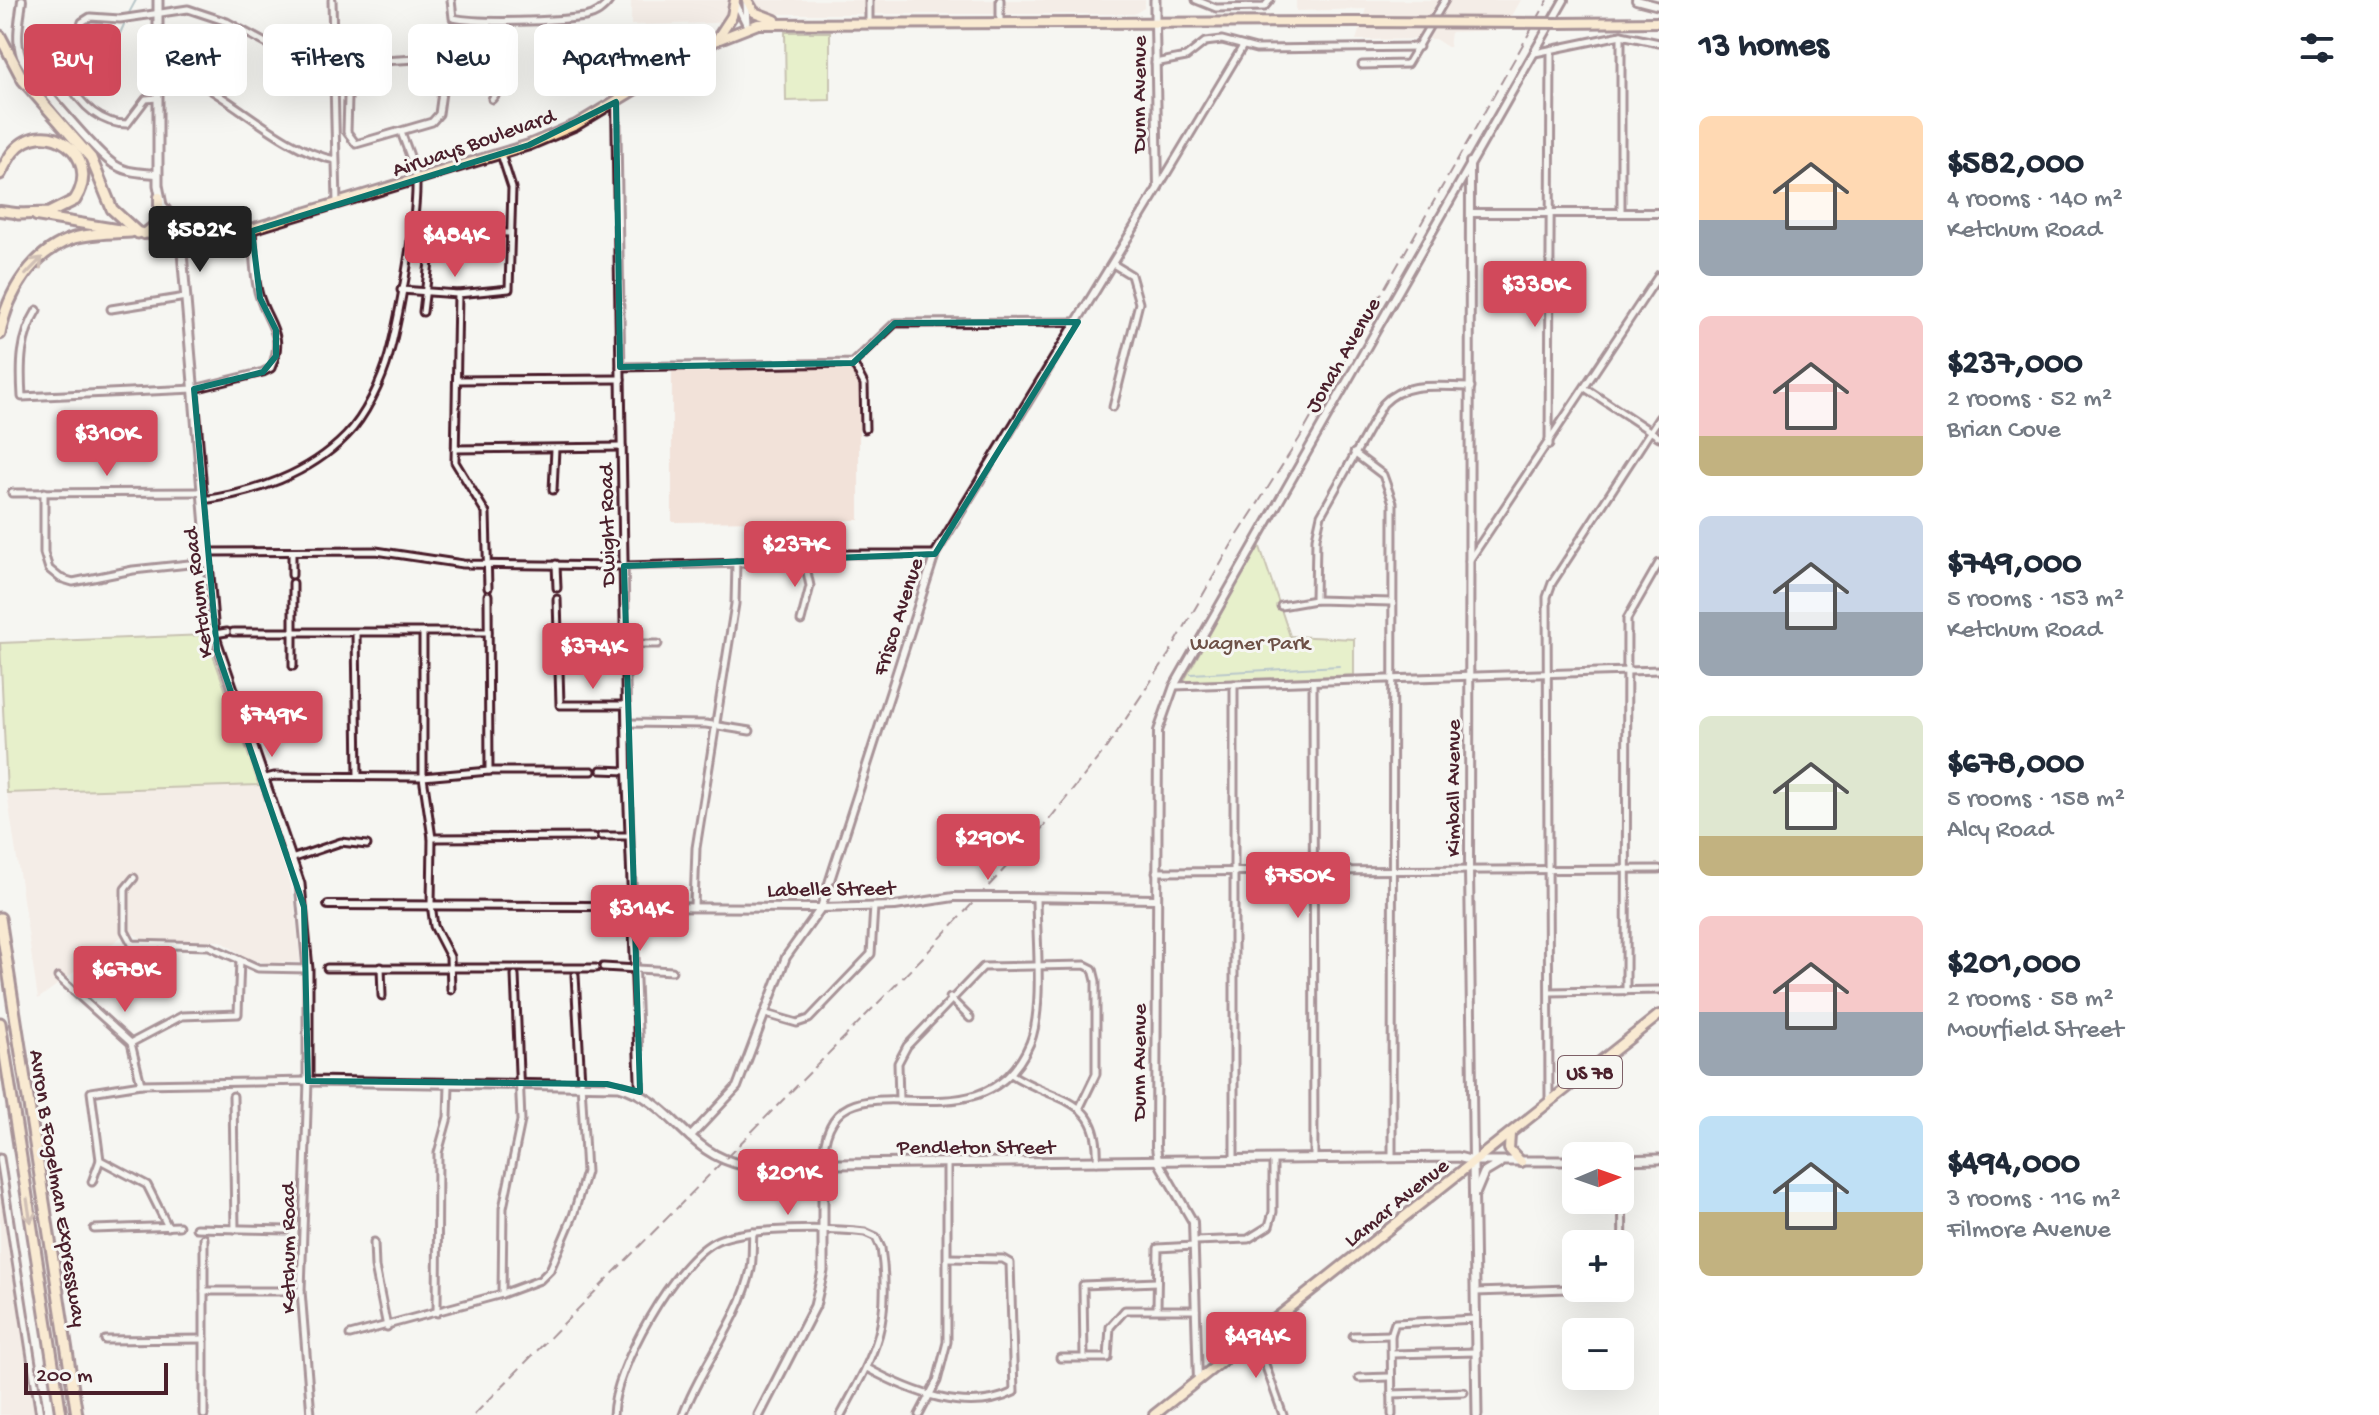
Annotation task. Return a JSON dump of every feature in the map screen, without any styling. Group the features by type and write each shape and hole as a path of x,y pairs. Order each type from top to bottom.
{"highway":[{"path":"0,36 23,80 91,158 112,209 137,233"},
{"path":"0,174 14,151 37,139 54,137 69,145 80,159 84,179 75,200 49,213 18,214"},
{"path":"0,334 17,286 48,251 78,237 137,233"},
{"name":"Avron B Fogelman Expressway","path":"0,918 77,1415"},
{"name":"Avron B Fogelman Expressway","path":"0,1023 61,1415"}],"main road":[{"name":"Ketchum Road","path":"157,24 158,0"},
{"path":"717,40 732,16 735,0"},
{"path":"746,0 763,17 787,23"},
{"name":"Dunn Avenue","path":"1155,0 1155,24"},
{"name":"Airways Boulevard","path":"0,211 181,238 222,238 252,231 416,182 576,125 717,40 747,26 787,23 1659,22"},
{"name":"Ketchum Road","path":"157,98 159,197 180,228 214,634 291,859 304,907 308,969 308,1081"},
{"path":"137,233 156,228 159,222 159,197"},
{"name":"Lamar Avenue","path":"1154,1415 1659,1015"},
{"name":"Pendleton Street","path":"308,1081 449,1085 607,1084 640,1092 655,1101 708,1153 729,1162 823,1164 1458,1157 1473,1161 1562,1161"},
{"path":"1510,1134 1509,1149 1521,1162"},
{"path":"1634,1160 1659,1159"},
{"name":"Kimball Avenue","path":"1473,1161 1477,1415"},
{"path":"1474,1198 1487,1169 1506,1161"},
{"path":"759,1415 815,1306 823,1271 823,1164"}],"street":[{"path":"22,0 17,37 22,58 45,88 113,164 128,171 158,174"},
{"path":"332,0 333,24"},
{"path":"451,0 453,18 487,19 586,16 605,8 610,0"},
{"path":"735,0 747,26"},
{"path":"746,0 747,26"},
{"path":"869,0 869,25"},
{"path":"1000,0 1000,24"},
{"path":"1196,0 1206,7 1235,4 1264,7 1270,0"},
{"path":"1362,65 1404,65 1419,47 1445,0"},
{"name":"Jonah Avenue","path":"1158,731 1174,686 1564,0"},
{"path":"1636,0 1659,6"},
{"path":"157,98 146,99 129,122 118,124 91,111 65,77 79,27 85,19 120,19 157,11 188,9 207,14 263,44"},
{"name":"Dunn Avenue","path":"1155,24 1158,188"},
{"path":"1532,53 1621,35 1659,43"},
{"path":"1621,35 1621,213"},
{"path":"1155,63 1186,57 1205,42 1234,41 1243,46 1419,47"},
{"name":"Frisco Avenue","path":"690,1137 737,1087 786,957 821,908 935,554 1243,46"},
{"path":"1549,445 1551,50"},
{"path":"216,96 299,149 335,160"},
{"path":"335,96 337,205"},
{"path":"348,96 347,132 356,144 432,122 439,114 443,96"},
{"name":"Dwight Road","path":"616,102 627,771 640,1092"},
{"path":"12,493 203,496 255,490 277,482 347,435 364,410 389,357 401,290 416,182 401,132"},
{"path":"401,290 458,294 509,289 512,188 501,154"},
{"name":"Kimball Avenue","path":"1470,162 1469,871 1473,1161"},
{"path":"1472,213 1659,213"},
{"path":"37,310 24,334 20,368 22,397 194,389 263,372 271,368 276,356 276,330 260,298 252,231"},
{"path":"483,232 509,233"},
{"path":"423,312 429,262"},
{"path":"1113,264 1131,275 1139,303 1113,407"},
{"path":"1469,561 1549,445 1659,275"},
{"path":"458,294 455,462 486,513 489,771"},
{"path":"111,309 186,297"},
{"path":"620,367 853,363 895,323 1078,322"},
{"path":"853,363 864,384 865,429"},
{"path":"457,380 621,379"},
{"path":"1315,600 1318,523 1378,410 1396,393 1418,387 1472,387"},
{"path":"1585,388 1659,437"},
{"path":"1549,1104 1547,597 1552,583 1659,418"},
{"path":"455,449 622,447"},
{"path":"553,490 555,449"},
{"path":"1354,453 1378,469 1392,495 1392,1158"},
{"path":"44,492 44,553 49,569 60,578 73,582 133,570 208,562"},
{"path":"207,552 386,552 444,562 624,566 736,563 820,554 935,554"},
{"path":"292,552 292,575"},
{"path":"801,621 810,586 804,558"},
{"path":"694,906 696,848 735,604 736,563"},
{"path":"1626,991 1627,619 1659,563"},
{"path":"556,564 557,588"},
{"path":"293,583 293,666"},
{"path":"557,599 560,705 626,705"},
{"path":"1281,606 1315,600 1392,602"},
{"path":"214,634 488,632"},
{"path":"356,633 358,777"},
{"path":"423,633 423,777 432,838 431,904 434,926 447,947 451,990"},
{"path":"626,644 658,644"},
{"path":"1174,686 1659,670"},
{"path":"1313,682 1314,1159"},
{"path":"1234,684 1234,1160"},
{"path":"627,723 715,725 750,731"},
{"name":"Dunn Avenue","path":"1158,731 1155,899 1158,1161"},
{"path":"601,770 627,771"},
{"path":"262,779 274,776 423,777 489,771 592,771"},
{"path":"432,838 629,836"},
{"path":"291,859 341,842 367,845"},
{"path":"1156,872 1659,869"},
{"path":"134,878 125,889 125,931 132,944 209,946 258,968 308,969"},
{"name":"Labelle Street","path":"603,907 874,907 954,897 1155,899"},
{"path":"823,1164 824,1139 833,1119 846,1106 868,1100 954,1101 998,1087 1011,1074 1031,1042 1037,1020 1036,897"},
{"path":"328,905 594,906"},
{"path":"766,1014 797,1023 809,1019 871,954 874,907"},
{"path":"131,1043 182,1016 238,1014 240,960"},
{"path":"899,1101 898,1063 907,1046 983,967 1085,965 1093,969 1096,1074 1080,1107"},
{"path":"381,967 382,996"},
{"path":"327,968 634,967 672,971"},
{"path":"502,1294 503,1208 518,1145 521,1084 515,975"},
{"path":"350,1335 437,1313 534,1283 545,1276 554,1262 583,1189 586,1172 575,975"},
{"path":"58,977 110,1019 131,1043 141,1084"},
{"path":"1550,992 1659,990"},
{"path":"950,998 970,1018"},
{"path":"1011,1074 1030,1087 1063,1097 1080,1107 1095,1132 1097,1162"},
{"path":"92,1182 100,1160 91,1092 141,1084 308,1081"},
{"name":"Ketchum Road","path":"308,1081 301,1291 311,1415"},
{"path":"437,1313 438,1153 448,1117 449,1085"},
{"path":"233,1096 235,1229"},
{"path":"0,1158 40,1415"},
{"path":"100,1160 147,1185 168,1227"},
{"path":"1157,1310 1158,1248 1248,1239 1269,1226 1273,1212 1273,1160"},
{"path":"1158,1161 1185,1204 1195,1243 1198,1382"},
{"path":"919,1415 944,1363 947,1342 947,1163"},
{"path":"94,1229 179,1226"},
{"path":"196,1228 286,1230"},
{"path":"683,1415 692,1389 742,1297 751,1268 753,1232"},
{"path":"613,1415 620,1386 648,1317 664,1293 716,1241 753,1232 865,1232 876,1237 881,1248 882,1324 867,1368 841,1415"},
{"path":"204,1238 204,1415"},
{"path":"374,1242 387,1327"},
{"path":"949,1258 1003,1259 1010,1263 1014,1392 1004,1401 967,1409"},
{"path":"1084,1358 1085,1283 1157,1282"},
{"path":"1475,1292 1562,1289"},
{"path":"204,1291 301,1291"},
{"path":"1060,1358 1108,1358 1108,1332 1118,1314 1125,1310 1196,1310"},
{"path":"1392,1415 1391,1335 1395,1323 1476,1319"},
{"path":"1353,1336 1391,1335"},
{"path":"1255,1336 1283,1415"},
{"path":"105,1340 204,1339"},
{"path":"1392,1354 1476,1352"},
{"path":"867,1368 940,1409"},
{"path":"1359,1378 1391,1377"},
{"path":"1391,1394 1464,1392"}],"highlighted area":[{"path":"616,102 620,367 853,363 895,323 1078,322 935,554 624,566 640,1092 607,1084 308,1081 304,907 217,651 194,389 263,372 276,356 276,330 260,298 252,231 529,145"}],"shaded area":[{"path":"631,0 1145,0 1144,8 1134,14 771,14 713,23 631,24"},
{"path":"1296,0 1521,0 1504,30 1451,32 1449,48 1435,39 1356,40 1366,9 1296,11"},
{"path":"851,368 859,379 859,520 672,522 672,372"},
{"path":"259,785 294,898 300,962 267,963 245,957 221,941 143,940 134,934 121,937 38,999 7,793"},
{"path":"0,1179 6,1221 35,1415 0,1415"}],"green space":[{"path":"785,32 830,32 830,100 786,101"},
{"name":"Wagner Park","path":"1259,544 1290,636 1354,639 1354,675 1186,683 1185,679"},
{"path":"206,635 259,785 7,793 0,643"}],"waterway":[{"path":"129,13 136,0"},
{"path":"121,31 125,22"},
{"path":"1191,674 1339,666"}],"railway":[{"path":"474,1415 923,957 1044,826 1107,747 1169,654 1232,544 1299,439 1548,0"}]}
